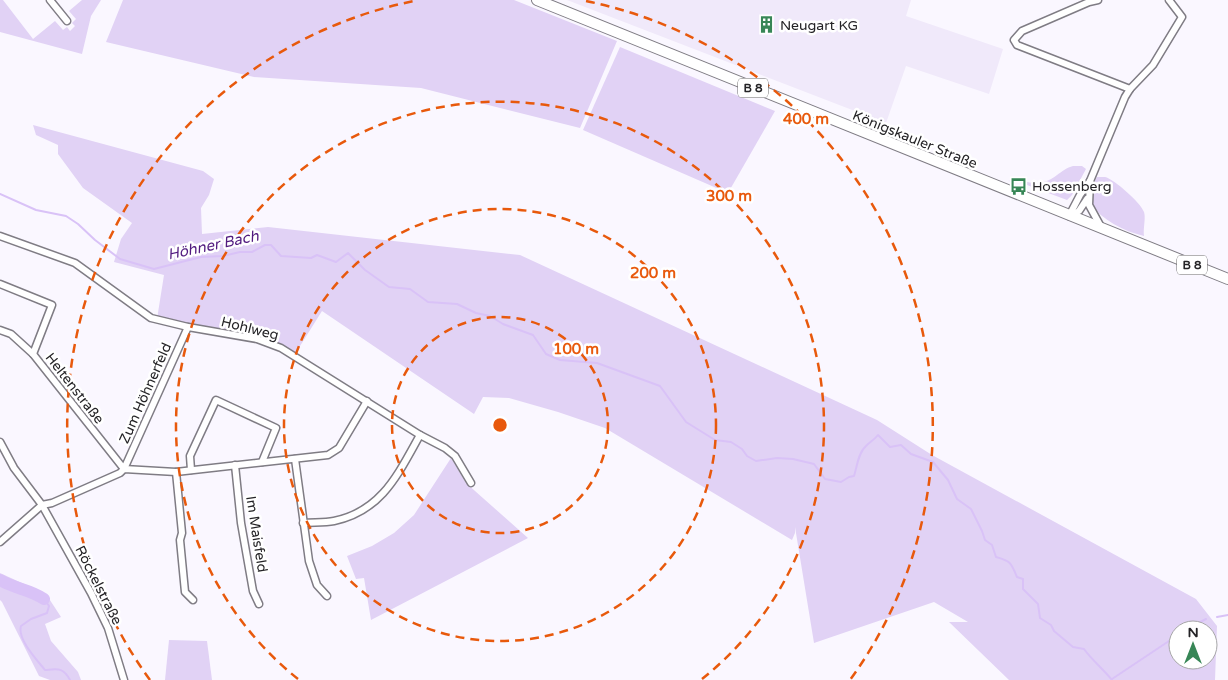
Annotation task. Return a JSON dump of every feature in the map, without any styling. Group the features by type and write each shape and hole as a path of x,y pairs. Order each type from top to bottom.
{"main road":[{"name":"Königskauler Straße","path":"537,0 1228,279"}],"street":[{"path":"50,0 67,21"},
{"path":"1098,0 1089,2 1022,31 1014,40 1016,45 1130,89"},
{"path":"1069,216 1090,181 1125,97 1130,89 1153,65 1182,17 1169,0"},
{"path":"1090,181 1089,205 1101,228"},
{"path":"1069,216 1080,212 1088,197"},
{"name":"Hohlweg","path":"0,236 75,263 151,318 269,343 290,353 420,435 445,448 455,456 471,483"},
{"path":"0,284 52,305 33,354"},
{"name":"Zum Höhnerfeld","path":"124,469 188,327"},
{"name":"Heltenstraße","path":"0,330 11,334 33,354 124,469"},
{"path":"191,470 190,456 216,400 276,428 262,462"},
{"path":"0,542 42,505 52,503 120,473 124,469 176,472 334,453 340,448 367,401"},
{"path":"304,523 334,521 372,506 393,483 420,435"},
{"name":"Röckelstraße","path":"0,442 14,468 42,505 92,593 108,628 124,680"},
{"path":"295,459 309,562 317,585 327,596"},
{"name":"Im Maisfeld","path":"234,465 241,523 253,592 259,604"},
{"path":"176,472 182,533 180,540 186,592 194,600"}],"shaded area":[{"path":"0,0 3,0 33,39 55,21 63,30 67,27 70,31 75,26 72,23 76,19 69,11 82,0 101,0 91,16 82,54 0,32"},
{"path":"123,0 514,0 617,41 580,128 421,88 254,77 106,42"},
{"path":"567,0 911,0 906,16 1003,49 989,94 906,66 886,123"},
{"path":"620,47 775,111 728,193 583,130"},
{"path":"33,125 203,171 214,179 209,195 201,208 202,234 268,227 520,255 877,420 932,455 1196,599 1212,620 1168,620 1168,670 1215,670 1215,680 1009,680 949,622 968,622 934,602 814,643 795,527 792,540 605,428 509,398 483,397 474,414 322,311 295,354 282,346 157,319 164,275 114,262 121,239 132,223 83,188 58,154 58,145 36,135"},
{"path":"1073,166 1082,166 1086,169 1072,195 1067,200 1019,182 1008,181 1044,182"},
{"path":"1097,177 1105,177 1114,182 1127,192 1142,208 1145,214 1144,236 1128,231 1107,220 1090,203 1092,185"},
{"path":"451,458 466,483 528,538 371,620 364,578 356,579 347,556 372,546 394,533 414,515"},
{"path":"0,573 46,594 61,617 45,624 51,641 78,672 81,680 50,680 39,676 0,600"},
{"path":"169,640 207,641 212,680 165,680"}],"waterway":[{"name":"Höhner Bach","path":"0,194 36,210 66,216 120,259 154,269 201,257 252,252 265,245 271,245 281,256 311,258 317,255 336,262 348,253 365,270 389,287 410,289 428,302 457,304 476,313 490,316 503,324 533,335 546,354 560,360 597,363 660,386 686,422 715,440 731,442 756,461 777,458 793,459 814,464 825,479 841,482 854,476 861,452 878,435 890,447 901,445 911,454 933,462 948,480 957,499 971,509 985,540 992,545 996,557 1008,561 1017,577 1023,579 1023,589 1038,604 1040,618 1051,625 1054,631 1073,647 1084,649 1112,680"},
{"path":"0,580 44,599"},
{"path":"44,599 49,606 47,613 31,619 21,626 22,637 28,649 45,670 60,670 70,680"},
{"path":"1217,617 1228,615"},
{"path":"1112,679 1168,642"}],"place":[{"name":"Neugart KG","path":"766,25"},
{"name":"Hossenberg","path":"1018,186"}]}
